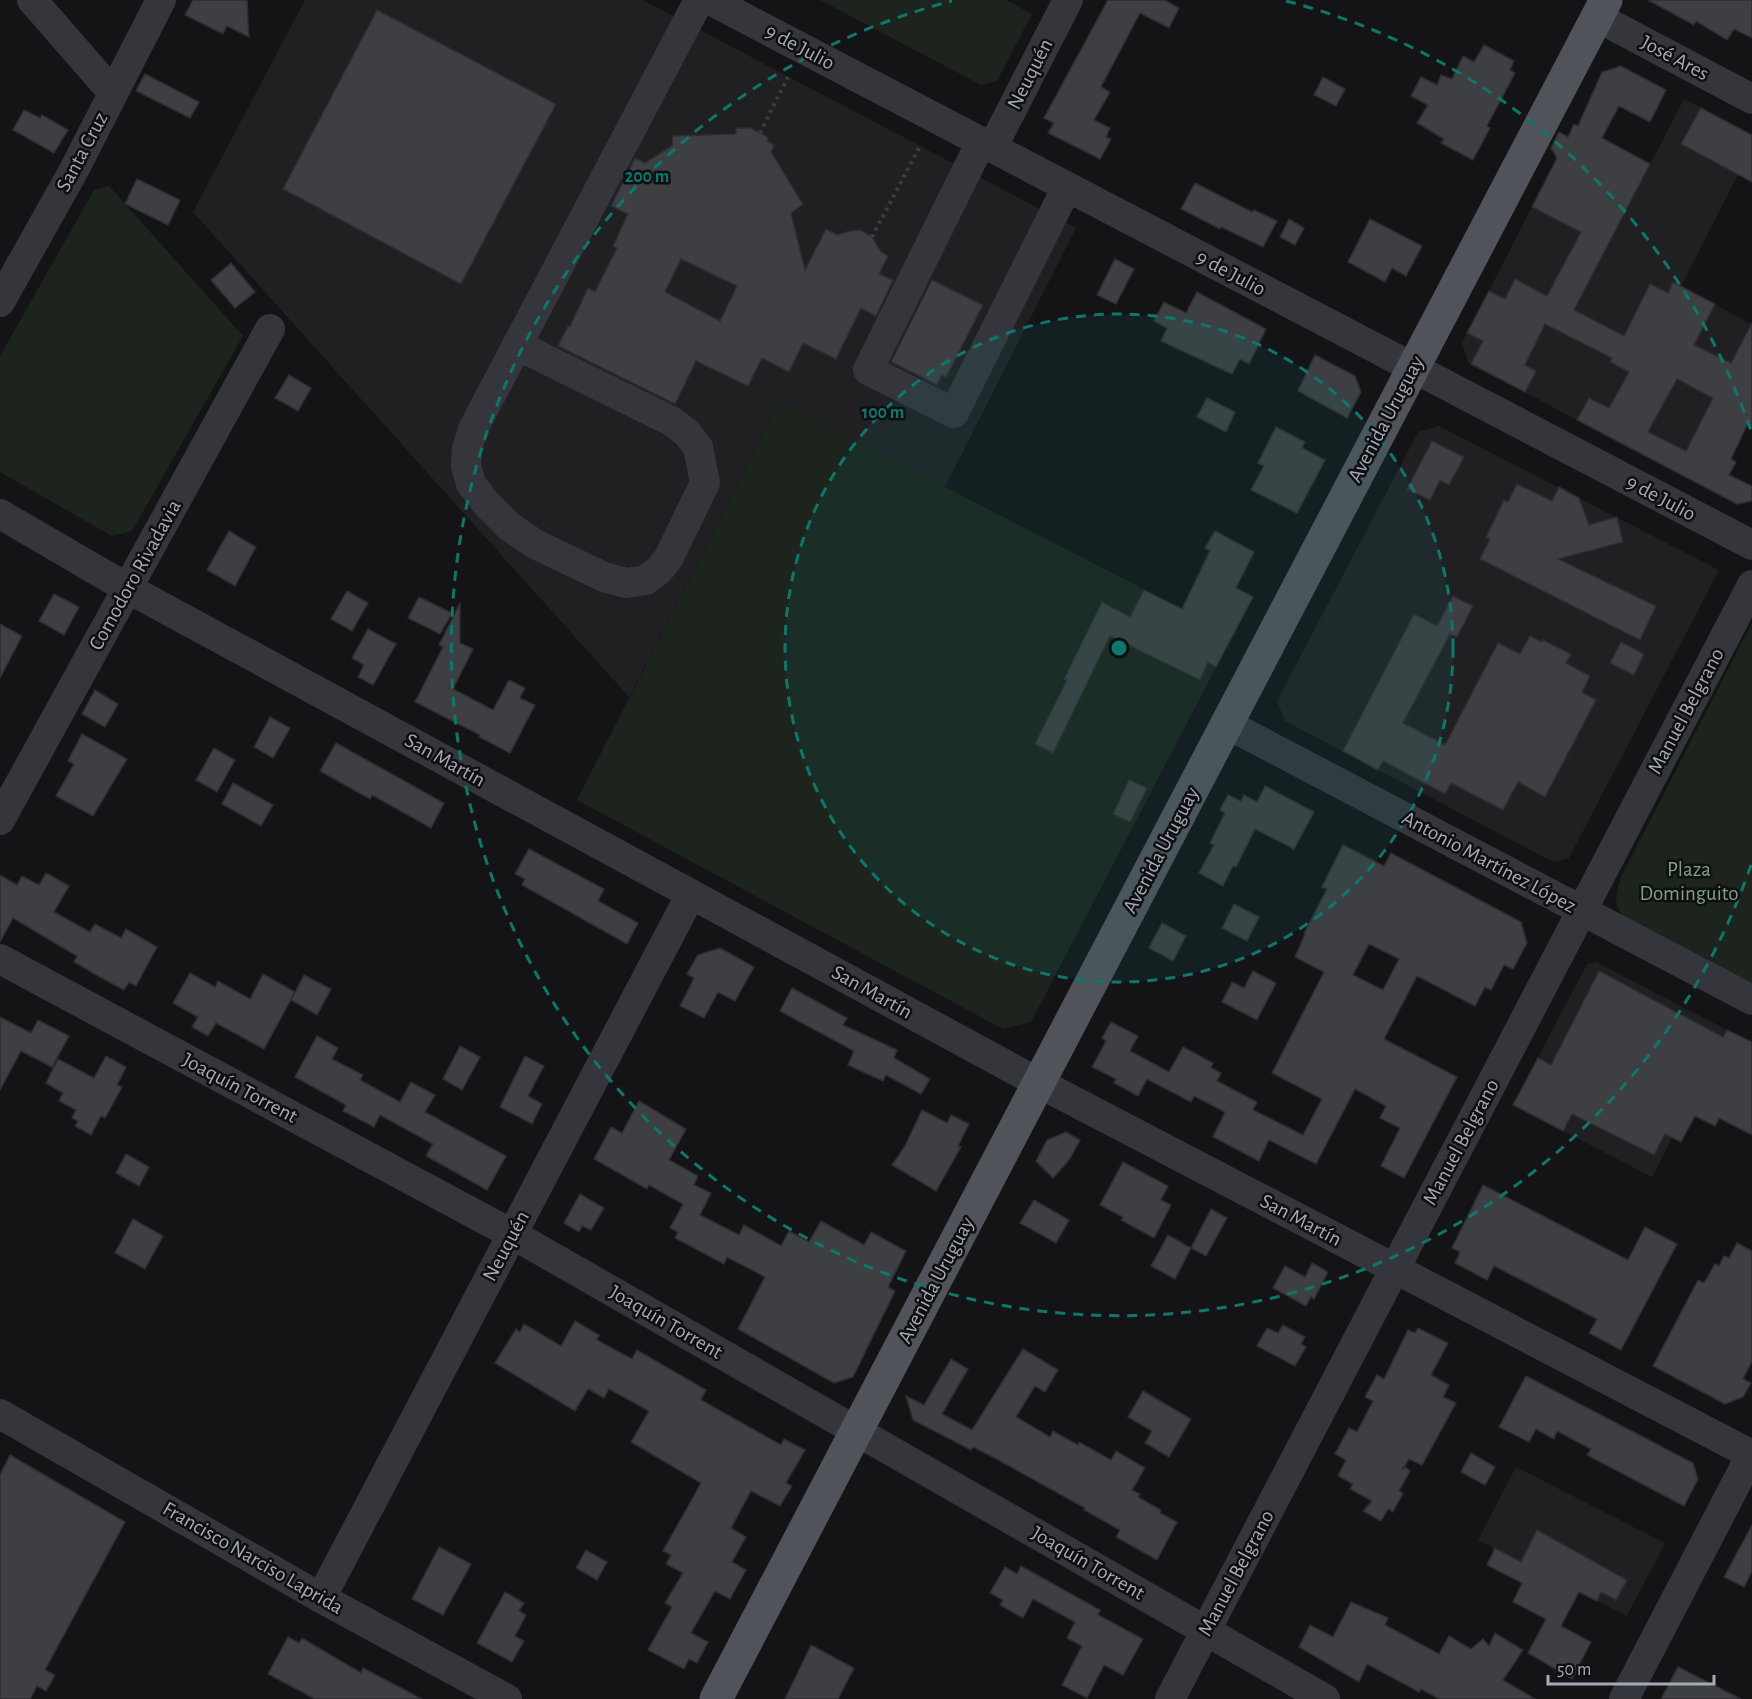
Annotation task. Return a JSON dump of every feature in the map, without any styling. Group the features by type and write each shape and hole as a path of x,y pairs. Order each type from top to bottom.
{"main road":[{"name":"Avenida Uruguay","path":"716,1699 1602,8"}],"street":[{"path":"32,0 113,93"},
{"name":"Santa Cruz","path":"0,302 74,170 161,0"},
{"path":"517,345 673,422 687,433 698,447 705,483 668,559 646,580 627,583 604,577 535,544 510,527 487,504 471,483 466,466 467,449 473,429 517,345 699,0"},
{"name":"9 de Julio","path":"710,0 1752,545"},
{"name":"Neuquén","path":"1067,187 954,413 868,370 987,145 1068,0"},
{"name":"José Ares","path":"1602,8 1752,99"},
{"name":"Comodoro Rivadavia","path":"0,820 270,329"},
{"name":"San Martín","path":"0,514 128,588 1039,1083 1752,1454"},
{"name":"Manuel Belgrano","path":"1170,1699 1752,585"},
{"name":"Antonio Martínez López","path":"1227,724 1752,1000"},
{"name":"Neuquén","path":"321,1598 691,894"},
{"name":"Joaquín Torrent","path":"0,959 512,1234 1325,1699"},
{"name":"Francisco Narciso Laprida","path":"0,1414 321,1598 507,1699"},
{"path":"1624,1699 1752,1454"}],"path":[{"path":"760,133 788,77"},
{"path":"872,237 920,146"}],"shaded area":[{"path":"305,0 643,0 1076,228 945,487 780,402 629,697 193,212"},
{"path":"1684,99 1752,135 1752,147 1681,286 1751,324 1675,472 1468,362 1462,343 1532,207 1608,246"},
{"path":"1439,426 1719,570 1569,858 1553,862 1285,721 1277,701 1418,432"},
{"path":"1596,962 1727,1030 1652,1177 1513,1105 1587,964"},
{"path":"1516,1467 1665,1543 1627,1616 1478,1540"}],"green space":[{"path":"820,0 1006,0 1032,14 997,81 981,85"},
{"path":"109,186 243,336 132,531 112,536 0,472 0,356 94,190"},
{"path":"780,402 1233,635 1031,1022 1003,1029 577,800"},
{"name":"Plaza Dominguito","path":"1752,623 1752,985 1625,918 1618,908 1616,899 1621,877"}],"building":[{"path":"193,0 247,0 249,37 227,26 223,34 185,15"},
{"path":"1108,0 1165,0 1179,8 1169,28 1140,13 1101,87 1110,92 1094,120 1110,128 1106,137 1111,139 1100,159 1048,133 1054,123 1044,118"},
{"path":"1648,0 1752,0 1752,38 1734,29 1727,40 1696,21 1694,25"},
{"path":"377,10 556,104 461,284 283,189"},
{"path":"1484,45 1514,61 1510,70 1515,73 1487,126 1490,128 1473,160 1441,143 1444,139 1417,123 1428,105 1411,96 1421,77 1437,85 1441,75 1452,79 1463,56 1474,62"},
{"path":"1621,66 1666,90 1650,122 1619,106 1602,138 1650,164 1574,310 1624,336 1650,284 1668,293 1673,282 1715,304 1694,345 1731,363 1752,323 1752,428 1747,425 1731,459 1736,462 1729,475 1752,486 1752,501 1737,504 1577,420 1589,398 1609,408 1629,372 1610,362 1612,358 1545,324 1525,365 1536,371 1525,392 1471,364 1483,341 1467,333 1489,291 1505,299 1515,279 1547,296 1581,232 1532,207 1557,158 1551,148 1559,132 1568,137 1574,124 1578,126 1602,72","holes":["1677,379 1713,398 1686,451 1648,432"]},
{"path":"145,74 199,102 190,118 136,91"},
{"path":"1323,77 1345,89 1336,106 1314,95"},
{"path":"1701,108 1752,135 1752,182 1681,144"},
{"path":"24,110 40,118 42,115 68,130 54,153 13,130"},
{"path":"736,128 750,128 768,137 767,141 774,145 771,152 803,204 791,213 805,270 826,229 837,235 861,230 872,237 881,252 888,256 879,274 893,280 876,316 861,308 836,359 803,343 789,372 762,358 748,386 696,361 675,404 558,346 588,288 595,292 617,248 613,246 628,214 611,206 635,158 645,163 673,145 672,136 736,134","holes":["681,259 737,286 720,321 665,292"]},
{"path":"137,179 180,200 168,225 125,204"},
{"path":"1195,183 1252,212 1254,210 1277,221 1263,247 1181,209"},
{"path":"1289,219 1304,228 1295,245 1280,237"},
{"path":"1370,219 1422,246 1406,276 1392,268 1385,282 1348,262"},
{"path":"1115,259 1134,269 1116,304 1097,295"},
{"path":"231,263 255,292 235,308 211,280"},
{"path":"932,280 983,305 946,377 942,375 937,385 891,362"},
{"path":"1197,292 1266,329 1249,364 1240,359 1232,374 1161,341 1167,328 1154,321 1164,302 1186,313"},
{"path":"1315,355 1355,376 1361,392 1347,418 1298,391"},
{"path":"289,375 311,388 298,411 275,398"},
{"path":"1207,398 1235,412 1226,432 1197,417"},
{"path":"1276,427 1305,442 1302,448 1325,460 1297,513 1251,490 1264,466 1258,463"},
{"path":"1432,441 1464,457 1449,485 1440,480 1430,500 1407,489"},
{"path":"1517,484 1552,501 1559,487 1579,498 1589,525 1617,517 1623,542 1558,559 1656,606 1640,640 1480,559 1490,539 1486,537 1504,500 1508,502"},
{"path":"229,531 256,547 235,586 207,570"},
{"path":"1215,531 1254,552 1236,588 1253,597 1216,667 1208,662 1200,680 1110,636 1053,753 1035,744 1102,602 1130,617 1144,590 1182,609 1210,551 1205,548"},
{"path":"347,591 368,603 352,631 331,619"},
{"path":"54,594 79,607 64,635 39,621"},
{"path":"1453,596 1473,606 1457,637 1450,634 1403,723 1445,745 1498,643 1520,654 1530,636 1571,654 1566,663 1590,676 1582,692 1596,700 1545,797 1518,782 1503,810 1451,783 1445,794 1383,761 1378,770 1343,751 1414,614 1437,626"},
{"path":"419,597 452,613 440,634 408,618"},
{"path":"460,603 460,643 473,649 453,689 493,710 509,680 525,688 520,698 535,705 510,753 415,702 443,647 439,645"},
{"path":"0,624 22,636 0,678"},
{"path":"368,629 396,644 373,685 358,677 364,665 352,658"},
{"path":"1621,642 1644,654 1634,675 1610,663"},
{"path":"95,690 118,704 105,727 82,714"},
{"path":"270,717 290,728 273,758 254,747"},
{"path":"82,734 127,759 93,816 56,796 74,764 68,761"},
{"path":"336,743 444,803 431,828 372,795 370,799 320,771"},
{"path":"214,748 235,760 217,792 196,780"},
{"path":"1129,780 1147,788 1130,822 1113,814"},
{"path":"233,783 273,805 261,826 222,804"},
{"path":"1265,786 1314,812 1294,849 1255,829 1236,867 1233,866 1223,886 1199,873 1214,845 1210,843 1225,813 1220,810 1228,795 1241,801 1244,795 1257,802"},
{"path":"1343,845 1384,866 1391,853 1521,922 1527,943 1513,969 1504,965 1491,990 1485,987 1475,1006 1417,976 1384,1039 1457,1077 1404,1178 1381,1166 1400,1128 1380,1118 1386,1106 1355,1089 1316,1164 1269,1140 1259,1161 1213,1137 1225,1112 1194,1096 1191,1102 1147,1079 1138,1096 1114,1083 1116,1079 1092,1067 1106,1041 1102,1038 1111,1022 1138,1036 1130,1051 1169,1072 1183,1047 1213,1063 1211,1068 1221,1073 1217,1081 1257,1102 1253,1110 1303,1135 1322,1099 1272,1073 1324,972 1295,957 1304,933 1327,889 1322,887","holes":["1369,944 1399,959 1383,990 1353,975"]},
{"path":"529,849 604,889 598,901 638,923 627,944 522,885 525,879 515,874"},
{"path":"46,873 69,886 54,912 90,932 95,924 121,938 126,929 157,947 136,986 129,982 124,990 100,977 74,962 77,956 13,918 0,942 0,875 17,885 22,876 39,885"},
{"path":"1234,904 1259,917 1247,941 1222,928"},
{"path":"1162,923 1186,936 1173,961 1149,948"},
{"path":"720,948 754,967 735,1001 718,992 704,1018 680,1006 694,978 687,974 698,955"},
{"path":"1253,971 1276,983 1257,1020 1222,1002 1232,982 1244,988"},
{"path":"1599,971 1723,1037 1727,1030 1752,1042 1752,1135 1719,1118 1715,1126 1695,1116 1681,1142 1665,1134 1654,1155 1572,1114 1563,1131 1513,1105 1538,1058 1551,1065"},
{"path":"190,973 215,987 218,981 250,999 263,974 295,992 264,1049 216,1023 208,1036 192,1027 198,1017 173,1003"},
{"path":"304,975 331,989 317,1015 291,1000"},
{"path":"792,988 847,1018 843,1025 897,1050 894,1058 930,1079 921,1094 886,1075 883,1081 848,1065 854,1051 780,1011"},
{"path":"0,1017 31,1033 38,1020 69,1036 52,1067 21,1051 0,1090"},
{"path":"317,1036 338,1048 332,1059 363,1075 360,1080 400,1102 411,1082 435,1095 425,1112 506,1156 487,1190 426,1156 433,1144 380,1115 374,1127 343,1111 346,1105 295,1077"},
{"path":"460,1046 480,1057 462,1090 443,1079"},
{"path":"106,1056 126,1067 117,1085 122,1087 105,1118 101,1116 91,1135 75,1126 78,1121 72,1118 76,1110 59,1101 63,1093 46,1083 58,1059 94,1078"},
{"path":"525,1056 544,1066 528,1096 542,1104 532,1124 500,1107"},
{"path":"639,1101 686,1129 669,1160 698,1176 694,1185 711,1193 700,1215 739,1235 744,1225 781,1246 789,1231 809,1242 821,1221 864,1245 871,1232 906,1251 888,1287 895,1291 853,1377 834,1383 738,1329 765,1277 727,1257 724,1264 675,1238 678,1232 670,1228 683,1204 649,1185 647,1189 594,1159 611,1127 622,1133"},
{"path":"922,1110 947,1123 951,1115 969,1124 958,1146 961,1147 936,1191 892,1165 905,1146"},
{"path":"1066,1132 1080,1140 1069,1160 1053,1178 1036,1161 1047,1140"},
{"path":"126,1154 149,1167 139,1186 116,1173"},
{"path":"1123,1162 1168,1186 1161,1200 1171,1205 1154,1238 1121,1220 1123,1217 1100,1205"},
{"path":"1483,1185 1628,1260 1645,1227 1677,1244 1621,1350 1589,1333 1597,1319 1494,1266 1487,1280 1455,1263 1460,1252 1452,1248"},
{"path":"580,1194 604,1208 591,1230 582,1226 579,1232 564,1223"},
{"path":"1034,1200 1069,1220 1056,1243 1020,1223"},
{"path":"1211,1209 1227,1218 1206,1256 1191,1248"},
{"path":"133,1219 163,1236 145,1269 115,1253"},
{"path":"1168,1235 1191,1248 1175,1279 1151,1266"},
{"path":"1737,1243 1752,1251 1752,1361 1743,1379 1751,1383 1743,1397 1725,1404 1653,1366 1698,1280 1704,1283 1715,1264 1719,1266 1724,1256 1729,1258"},
{"path":"1312,1263 1328,1272 1314,1299 1311,1297 1306,1306 1273,1288 1285,1266 1305,1277"},
{"path":"575,1321 599,1335 597,1340 632,1359 637,1350 706,1390 701,1400 781,1445 784,1439 805,1450 786,1483 792,1486 780,1506 751,1491 731,1528 746,1537 732,1562 746,1570 730,1599 715,1591 691,1633 708,1642 697,1663 689,1659 684,1669 648,1650 672,1607 665,1603 683,1573 666,1564 671,1555 663,1551 701,1483 631,1442 649,1411 609,1389 604,1398 588,1389 575,1411 495,1363 516,1329 520,1332 524,1324 561,1346"},
{"path":"1283,1325 1305,1337 1301,1344 1306,1347 1295,1366 1257,1346 1267,1328 1278,1333"},
{"path":"1418,1328 1448,1343 1431,1375 1449,1385 1443,1397 1456,1403 1422,1465 1409,1459 1402,1470 1405,1467 1410,1471 1399,1491 1403,1493 1393,1512 1388,1509 1381,1521 1363,1511 1372,1501 1350,1489 1353,1484 1338,1476 1346,1460 1335,1454 1349,1428 1357,1432 1373,1401 1365,1397 1377,1375 1384,1379 1408,1330 1415,1333"},
{"path":"1023,1349 1058,1370 1045,1392 1035,1386 1016,1417 1050,1437 1053,1431 1111,1460 1116,1451 1145,1468 1132,1490 1140,1494 1138,1497 1161,1510 1160,1513 1177,1522 1157,1560 1116,1537 1120,1530 1084,1510 1085,1508 993,1457 973,1447 971,1450 913,1420 906,1396 924,1405 951,1359 968,1369 942,1414 972,1430"},
{"path":"1526,1376 1693,1463 1698,1479 1684,1506 1587,1455 1591,1449 1557,1431 1554,1439 1536,1429 1529,1442 1499,1427"},
{"path":"1143,1391 1191,1419 1169,1457 1145,1443 1152,1431 1128,1417"},
{"path":"1471,1453 1495,1467 1485,1485 1461,1472"},
{"path":"10,1455 125,1522 45,1670 55,1675 46,1691 37,1686 30,1699 0,1699 0,1475"},
{"path":"1752,1525 1752,1571 1744,1587 1724,1577"},
{"path":"1537,1530 1627,1580 1616,1600 1601,1592 1597,1601 1579,1592 1561,1626 1591,1642 1572,1679 1528,1653 1546,1619 1513,1602 1522,1583 1487,1565 1495,1548 1521,1562"},
{"path":"439,1547 471,1564 443,1615 412,1599"},
{"path":"586,1550 607,1562 597,1580 576,1568"},
{"path":"1021,1566 1100,1610 1098,1615 1143,1639 1123,1675 1104,1665 1087,1698 1062,1685 1082,1646 1067,1638 1075,1622 1033,1599 1023,1618 1000,1605 1003,1600 990,1593 1005,1567 1017,1574"},
{"path":"505,1592 524,1603 519,1611 526,1615 515,1636 524,1641 512,1662 477,1643"},
{"path":"1351,1602 1388,1618 1385,1625 1439,1654 1449,1636 1471,1649 1483,1639 1489,1646 1495,1633 1523,1650 1503,1680 1535,1699 1439,1699 1421,1689 1419,1692 1367,1664 1359,1682 1299,1647 1310,1625 1333,1637"},
{"path":"288,1637 299,1643 302,1638 361,1673 363,1668 422,1699 315,1699 268,1674"},
{"path":"811,1645 854,1668 838,1699 785,1699"},
{"path":"1678,1667 1690,1673 1741,1699 1661,1699"}]}
